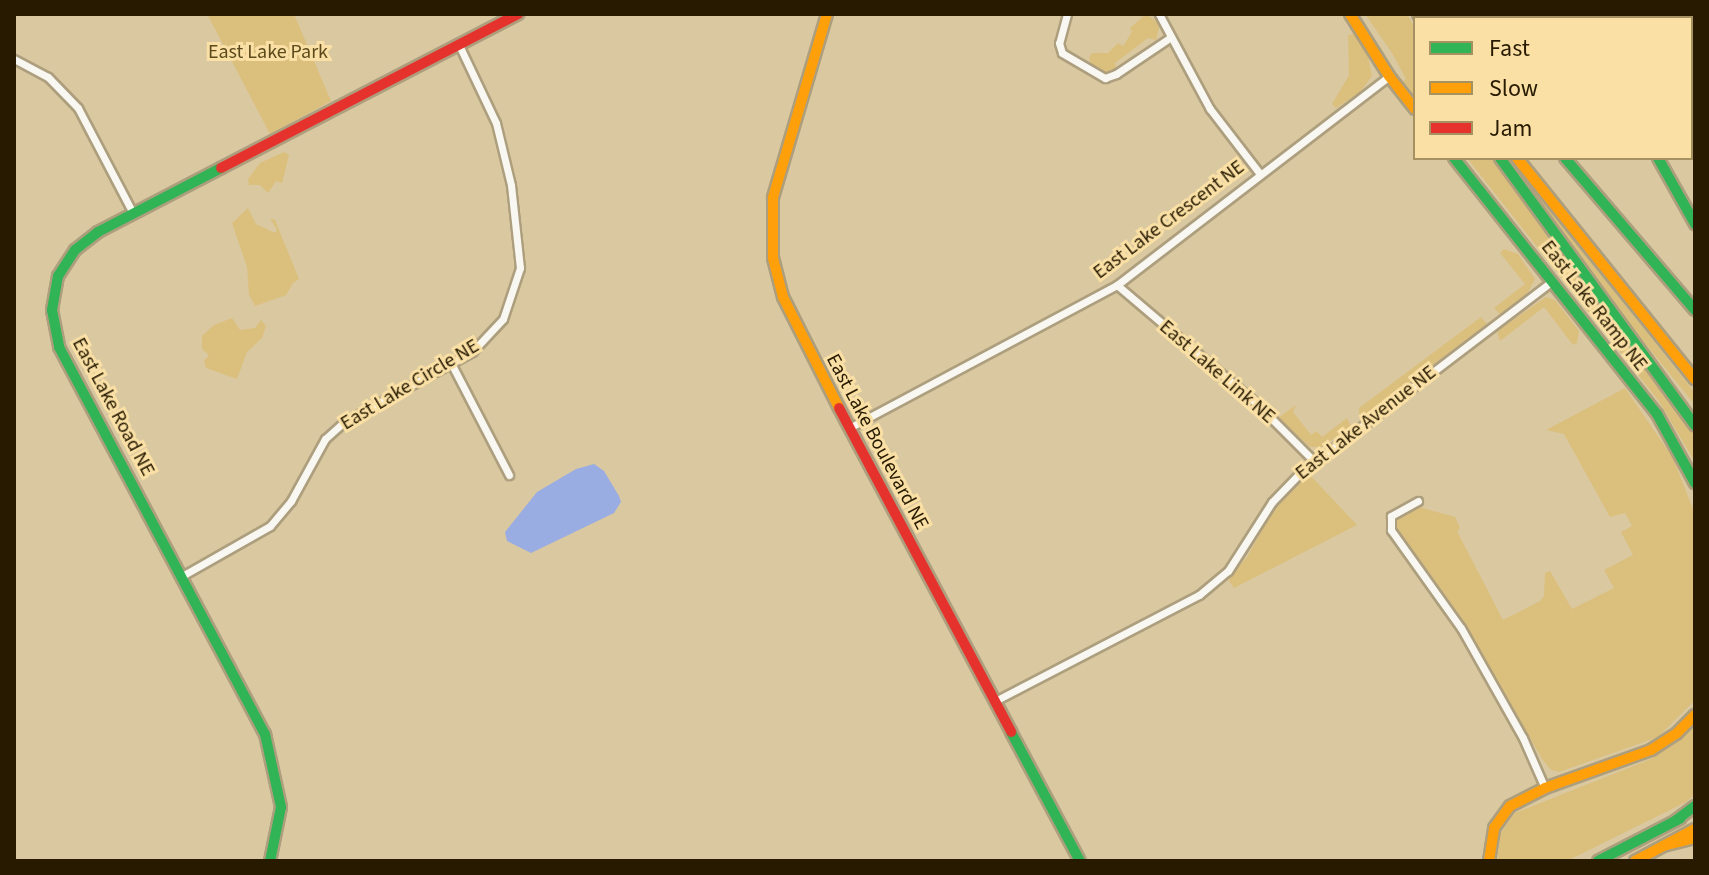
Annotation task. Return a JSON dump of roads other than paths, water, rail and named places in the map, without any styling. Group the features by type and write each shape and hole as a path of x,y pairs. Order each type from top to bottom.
{"main road":[{"name":"East Lake Road NE","path":"270,861 281,807 271,751 182,576 59,347 53,324 53,294 68,259 87,239 518,14"},
{"name":"East Lake Boulevard NE","path":"827,14 773,198 772,236 777,276 790,316 1080,861"},
{"path":"1350,14 1389,76 1413,106"},
{"name":"East Lake Ramp NE","path":"1456,160 1657,414 1695,483"},
{"path":"1501,160 1695,425"},
{"path":"1519,160 1695,379"},
{"path":"1567,160 1695,310"},
{"path":"1659,160 1695,224"},
{"path":"1656,371 1695,416"},
{"path":"1489,861 1491,839 1501,815 1518,801 1545,788 1651,750 1676,734 1695,715"},
{"path":"1598,861 1695,808"},
{"path":"1635,861 1695,829"},
{"path":"1663,846 1695,838"}],"street":[{"path":"1067,14 1059,43 1062,53 1105,78 1116,74 1171,37"},
{"path":"1159,14 1210,109 1260,174"},
{"name":"East Lake Circle NE","path":"182,576 270,526 291,501 325,439 344,422 452,365 485,341 503,319 520,268 505,155 492,113 459,45"},
{"path":"14,59 48,77 78,108 133,213"},
{"name":"East Lake Crescent NE","path":"849,428 1117,285 1389,76"},
{"name":"East Lake Avenue NE","path":"995,701 1199,595 1228,571 1272,502 1314,461 1552,281"},
{"name":"East Lake Link NE","path":"1117,285 1255,402 1314,461"},
{"path":"452,365 509,475"},
{"path":"1418,501 1391,516 1391,530 1461,628 1523,738 1545,788"}],"water":[{"path":"594,464 604,471 619,496 621,502 614,513 531,553 507,541 505,532 537,492 576,469"}],"park label":[{"name":"East Lake Park","path":"268,52"}]}
